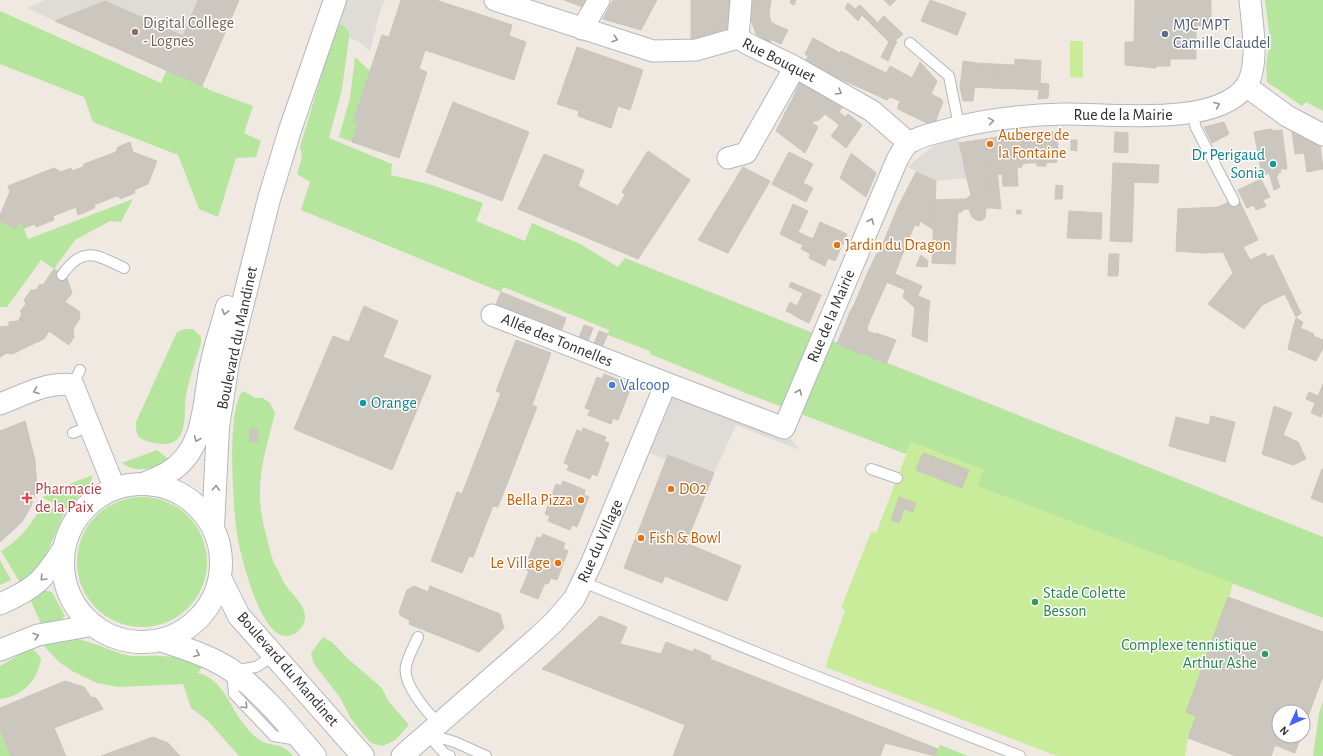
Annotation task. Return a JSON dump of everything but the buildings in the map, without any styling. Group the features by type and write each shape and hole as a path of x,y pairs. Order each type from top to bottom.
{"street":[{"name":"Boulevard du Mandinet","path":"213,527 218,427 228,362 269,199 291,127 335,0"},
{"name":"Rue Bouquet","path":"495,0 654,51 696,50 738,38 795,67 872,111 908,143"},
{"path":"580,28 599,0"},
{"path":"738,38 741,0"},
{"path":"1250,0 1254,38 1251,74 1246,86 1287,116 1323,135"},
{"path":"728,158 746,153 795,67"},
{"name":"Rue de la Mairie","path":"666,383 784,428 897,160 908,143 959,126 999,120 1062,114 1178,116 1200,112 1234,97 1246,86"},
{"name":"Boulevard du Mandinet","path":"144,484 169,472 181,463 195,445 200,431 211,365 247,229 269,199"},
{"name":"Allée des Tonnelles","path":"492,314 666,383"},
{"path":"0,404 76,377 91,434 115,489"},
{"name":"Rue du Village","path":"402,756 554,622 574,599 583,582 666,383"},
{"path":"144,484 172,489 184,496 205,515 213,527 220,552 220,578 212,599 200,618 188,628 175,635 160,640 132,641 119,638 94,625 83,615 68,590 63,561 65,546 70,531 83,511 100,496 115,489 144,484"},
{"path":"0,604 21,595 40,582 65,546"},
{"name":"Boulevard du Mandinet","path":"220,578 239,616 363,756"},
{"path":"0,650 38,635 94,625"},
{"path":"160,640 210,659 232,671 266,702 309,749"}],"lane":[{"path":"910,43 949,76 959,126"},
{"path":"1192,113 1196,128 1234,200"},
{"path":"62,275 75,261 84,256 93,255 124,268"},
{"path":"871,469 897,478"},
{"path":"583,582 795,668 1020,756"},
{"path":"418,637 406,666 406,674 423,706 445,754 450,756"},
{"path":"232,671 256,666 275,655"},
{"path":"433,729 454,742 486,756"}],"green space":[{"path":"1265,0 1323,0 1323,111 1306,102 1302,106 1267,82 1266,65 1270,39"},
{"path":"0,11 161,83 167,70 210,90 253,106 244,133 261,141 256,157 236,158 218,217 199,209 178,155 93,122 84,97 0,64"},
{"path":"339,24 344,25 349,32 349,38 342,89 329,138 392,164 391,175 432,185 483,203 476,221 525,241 532,223 580,244 618,267 625,258 1323,537 1323,618 977,486 983,470 911,442 906,454 748,394 650,354 650,351 608,335 609,330 503,287 501,292 301,210 310,182 297,174 302,157 300,147 335,30"},
{"path":"1070,41 1083,41 1083,78 1070,77"},
{"path":"355,57 370,71 353,122 358,124 352,142 339,137 350,98"},
{"path":"133,199 121,222 110,221 75,240 54,269 41,260 7,307 0,307 0,221 16,228 19,223 22,224 28,239"},
{"path":"184,329 193,329 201,337 201,343 187,389 181,434 171,443 162,444 148,442 139,437 136,430 136,422 177,332"},
{"path":"243,391 255,398 263,398 270,403 275,413 263,460 260,502 262,518 274,563 286,586 303,607 304,611 305,620 302,627 290,636 277,633 261,611 248,579 238,540 234,508 232,462 234,418 238,401"},
{"name":"Stade Colette Besson","path":"911,442 983,470 977,486 1233,583 1229,597 1323,632 1323,676 1311,708 1311,704 1271,704 1271,744 1197,716 1188,738 1185,756 1057,756 825,667 845,610 841,608 871,532 876,533"},
{"path":"157,450 172,462 147,469 134,469 122,463"},
{"path":"93,475 88,487 67,509 43,498 46,493"},
{"path":"148,497 161,499 173,504 184,511 193,520 205,543 207,562 205,581 200,593 193,604 184,613 161,625 136,627 123,625 111,620 100,613 91,604 79,581 77,556 79,543 84,531 91,520 100,511 123,499"},
{"path":"42,504 64,513 42,565 24,585 19,581 1,551 14,542 25,530 35,518"},
{"path":"0,560 11,580 0,585"},
{"path":"43,590 52,592 65,616 61,620 42,626 30,599"},
{"path":"323,637 333,643 347,658 382,688 389,702 409,725 395,740 383,746 371,743 350,717 341,699 314,664 311,653"},
{"path":"70,638 85,641 131,656 171,657 203,666 198,673 207,676 220,687 238,716 252,734 263,742 286,749 293,756 239,756 208,721 191,708 183,684 119,687 97,683 72,671 59,662 41,643"},
{"path":"28,647 34,650 41,658 37,673 28,686 22,691 8,698 0,699 0,666 17,656"},
{"path":"1323,700 1323,756 1313,756 1319,714"},
{"path":"0,729 11,756 0,756"},
{"name":"Stade Colette Besson","path":"1271,744 1287,744 1295,753"},
{"path":"940,745 968,756 935,756"}],"shaded area":[{"path":"44,0 198,0 183,36 105,2 55,21 27,8"},
{"path":"347,0 385,0 381,8 370,51 358,41 349,38 349,32 344,25 339,24 341,12"},
{"path":"958,136 967,178 936,181 907,167 929,149 945,140"},
{"path":"687,396 787,434 800,450 736,425 714,473 669,455 666,460 645,451 665,401 674,397"}],"place":[{"name":"Digital College - Lognes","path":"135,32"},
{"name":"MJC MPT Camille Claudel","path":"1165,34"},
{"name":"Auberge de la Fontaine","path":"990,144"},
{"name":"Dr Perigaud Sonia","path":"1273,164"},
{"name":"Jardin du Dragon","path":"837,245"},
{"name":"Valcoop","path":"612,385"},
{"name":"Orange","path":"363,403"},
{"name":"DO2","path":"671,489"},
{"name":"Pharmacie de la Paix","path":"27,498"},
{"name":"Bella Pizza","path":"581,500"},
{"name":"Fish & Bowl","path":"641,538"},
{"name":"Le Village","path":"558,563"},
{"name":"Stade Colette Besson","path":"1035,602"},
{"name":"Complexe tennistique Arthur Ashe","path":"1265,654"}]}
